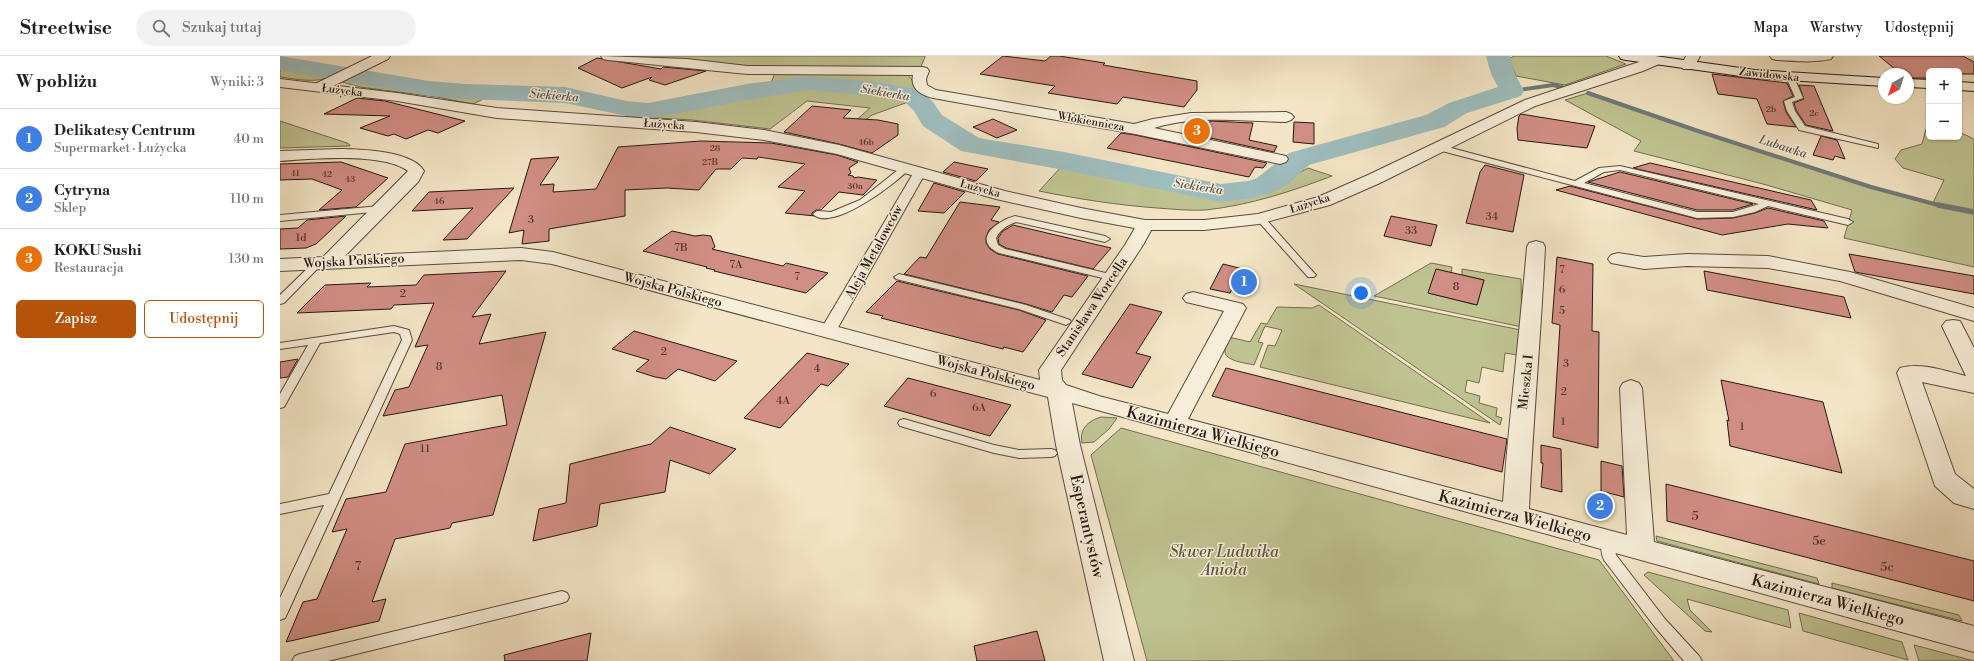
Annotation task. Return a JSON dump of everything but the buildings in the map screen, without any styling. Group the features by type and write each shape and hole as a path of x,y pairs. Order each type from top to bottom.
{"street":[{"path":"318,88 382,56"},
{"name":"Włókiennicza","path":"608,56 647,62 687,63 747,70 922,71 919,78 920,85 924,90 933,94 1135,129 1280,159"},
{"name":"Zawidowska","path":"1626,56 1654,61 1690,61 1790,77 1878,82"},
{"path":"1777,56 1799,58 1826,56"},
{"name":"Łużycka","path":"280,83 397,97 497,113 696,127 764,135 832,148 1029,201 1145,225 1204,225 1260,218 1324,201 1441,148 1530,103 1638,68 1654,61"},
{"path":"1914,83 1926,84"},
{"path":"1962,86 1974,86"},
{"path":"1135,129 1157,121 1178,117 1286,117"},
{"path":"280,156 364,154 380,156 413,166 416,171 412,178 323,263"},
{"name":"Aleja Metalowców","path":"828,331 863,260 913,170"},
{"name":"Stanisława Worcella","path":"1058,390 1051,382 1050,370 1134,245 1145,225"},
{"name":"Mieszka I","path":"1515,516 1520,434 1531,330 1536,247"},
{"name":"Wojska Polskiego","path":"280,265 521,254 541,255 1049,390 1058,390"},
{"path":"1618,259 1644,264 1687,260 1768,262 1843,276 1974,315"},
{"path":"1174,424 1236,308 1192,298"},
{"path":"1953,326 1974,371"},
{"path":"1974,385 1936,376 1908,373 1944,479 1963,496 1974,499"},
{"path":"1632,388 1641,549"},
{"name":"Kazimierza Wielkiego","path":"1058,390 1080,399 1974,638"},
{"name":"Esperantystów","path":"1058,390 1068,445 1119,661"}],"lane":[{"path":"1790,77 1799,98 1788,101 1791,111 1802,128 1875,146"},
{"path":"1441,148 1702,216 1724,216 1756,208 1766,203"},
{"path":"1575,184 1602,170 1620,168 1848,222"},
{"path":"817,214 832,215 863,202 913,170"},
{"path":"280,218 380,209"},
{"path":"1260,218 1311,275"},
{"path":"1105,239 1015,219 1002,225 990,240 990,243 992,246 1002,251 1111,278"},
{"path":"280,300 323,263"},
{"path":"899,277 1022,307 1066,322"},
{"path":"280,346 394,329 401,330 407,336 407,340 280,614"},
{"path":"280,404 316,341"},
{"path":"904,424 994,449 1019,454 1051,453"},
{"path":"280,509 334,498"},
{"path":"1608,540 1609,556 1660,623 1694,661"},
{"path":"300,661 562,597"}],"green space":[{"path":"627,56 925,57 920,69 769,69"},
{"path":"1514,56 1606,56 1626,64 1565,85 1516,76 1509,59"},
{"path":"280,69 332,76 320,80 293,79 280,77"},
{"path":"775,73 908,75 923,94 820,81 770,85"},
{"path":"347,79 428,91 493,94 473,104 437,97 360,87 342,82"},
{"path":"802,86 823,86 886,93 911,101 872,115 859,125 852,124 870,108 807,101 770,129 692,120 625,116 656,113 756,93"},
{"path":"1588,93 1670,123 1932,205 1944,180 1903,168 1895,159 1901,150 1922,144 1926,129 1926,140 1962,140 1962,133 1974,139 1974,267 1844,238 1852,210 1763,184 1634,151 1641,141 1565,100"},
{"path":"280,121 347,143 350,146 280,148"},
{"path":"1062,166 1163,186 1226,196 1253,193 1274,187 1308,168 1332,176 1285,192 1238,205 1206,210 1188,210 1142,207 1039,191"},
{"path":"1431,263 1452,267 1451,273 1436,270 1428,293 1477,305 1484,280 1462,275 1462,269 1521,279 1522,327 1374,296"},
{"path":"1294,284 1521,330 1517,355 1505,353 1503,372 1482,367 1479,383 1467,380 1465,392 1480,396 1479,403 1497,408 1496,416 1502,418 1500,425"},
{"path":"1319,305 1490,423 1260,367 1268,345 1275,346 1282,330 1265,326 1258,342 1263,343 1254,365 1236,361 1225,354 1225,348 1229,337 1250,342 1261,323 1267,324 1277,307 1312,308"},
{"path":"1101,417 1117,418 1109,429 1094,442 1082,443 1081,438 1083,430 1088,423"},
{"name":"Skwer Ludwika Anioła","path":"1121,428 1599,560 1674,661 1147,661 1091,455"},
{"path":"1656,536 1817,578 1819,584 1657,541"},
{"path":"1648,572 1788,610 1791,628 1687,599 1690,610 1712,632 1705,631 1644,575"},
{"path":"1832,583 1959,615 1962,621 1832,588"},
{"path":"1799,613 1902,642 1908,660 1803,631"},
{"path":"1914,645 1974,661 1919,661"}],"waterway":[{"name":"Siekierka","path":"280,63 429,89 465,92 565,95 648,111 747,92 810,83 884,90 907,94 915,98 924,107 932,120 956,137 971,145 1064,161 1221,193 1261,187 1276,179 1299,159 1435,121 1458,108 1512,91 1503,74 1498,56"},
{"name":"Lubawka","path":"1512,91 1553,85 1562,87"},
{"name":"Lubawka","path":"1588,93 1698,131 1871,187 1939,205"},
{"name":"Lubawka","path":"1939,205 1974,212"}],"place":[{"name":"KOKU Sushi","path":"1197,131"},
{"name":"Delikatesy Centrum","path":"1244,282"},
{"name":"Cytryna","path":"1600,506"}]}
